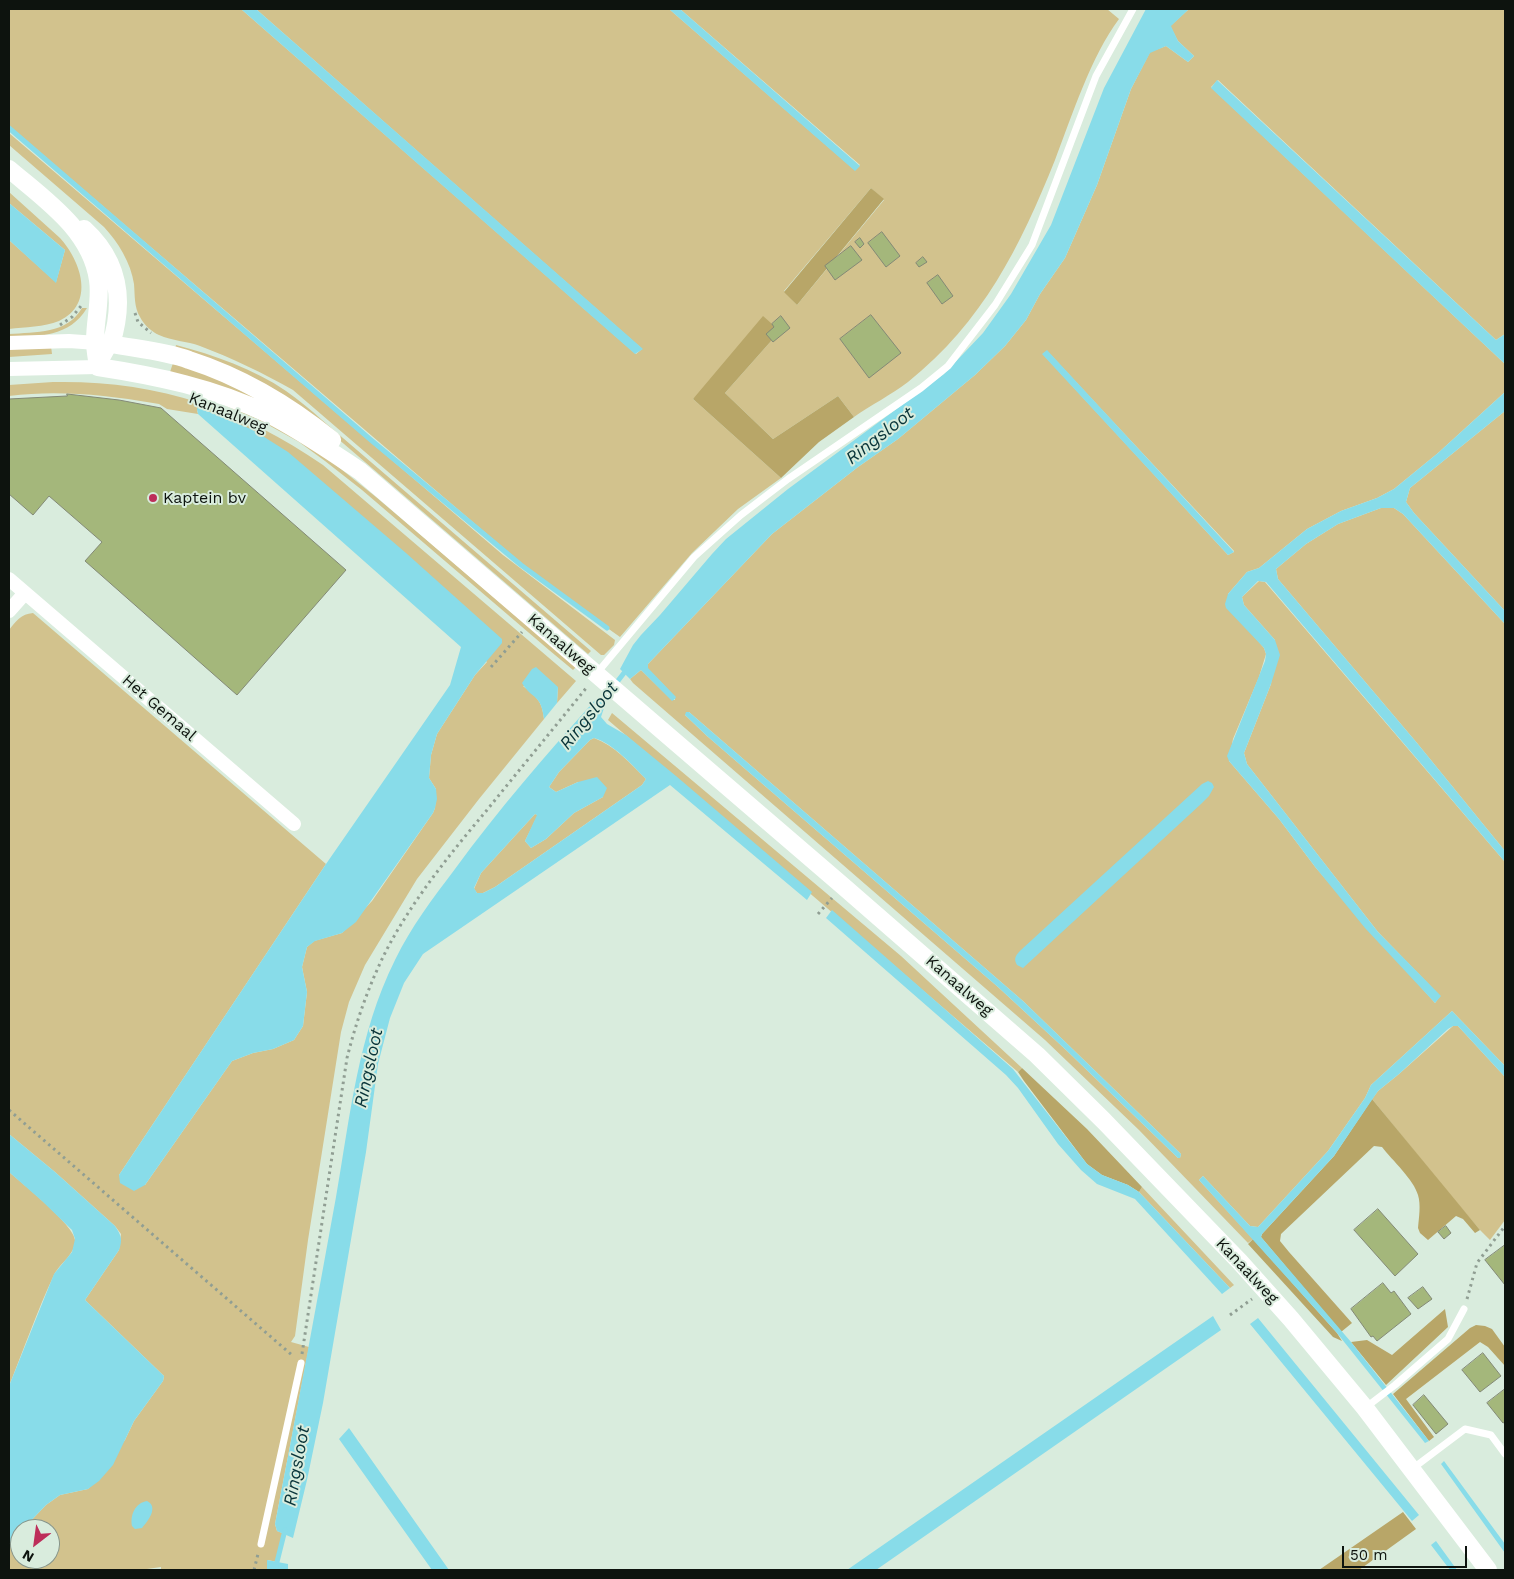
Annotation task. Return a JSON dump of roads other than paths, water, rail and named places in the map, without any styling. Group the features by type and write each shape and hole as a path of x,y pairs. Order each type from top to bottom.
{"street":[{"path":"9,169 59,212 75,229 88,248 98,280 103,343 98,367 9,368"},
{"path":"9,343 45,341 103,343"},
{"name":"Kanaalweg","path":"103,343 189,359 238,379 263,392 308,421 342,449 360,471 527,625 595,680 624,697 1037,1055 1104,1121 1240,1262 1258,1294 1366,1408 1488,1570"},
{"name":"Kanaalweg","path":"98,367 193,385 240,402 288,425 360,471"},
{"name":"Het Gemaal","path":"9,579 294,824"},
{"path":"9,611 25,593"}],"lane":[{"path":"595,680 605,662 694,557 741,515 788,479 920,388 948,366 995,305 1032,245 1096,76 1133,9"},
{"path":"1366,1408 1448,1339 1464,1309"},
{"path":"261,1544 301,1363"},
{"path":"1412,1469 1465,1430 1491,1435 1505,1454"}],"water":[{"path":"241,9 256,9 643,349 635,354"},
{"path":"669,9 680,9 860,166 855,171"},
{"path":"1146,9 1189,9 1171,26 1178,41 1194,56 1188,62 1166,46 1150,53 1131,89 1097,185 1065,258 1040,294 1026,320 1005,346 975,375 898,439 858,467 772,534 648,664 648,668 676,697 675,699 672,701 641,670 630,679 620,669 633,645 726,539 788,489 944,374 983,333 1011,294 1051,225 1104,88"},
{"path":"1217,80 1496,340 1505,334 1505,364 1211,88"},
{"path":"9,203 65,250 56,283 9,240"},
{"path":"1047,350 1234,552 1228,555 1042,354"},
{"path":"1505,392 1505,411 1410,488 1406,502 1505,611 1505,624 1403,514 1394,508 1381,508 1338,524 1306,544 1276,569 1278,579 1417,743 1505,851 1505,862 1266,582 1258,581 1242,597 1244,605 1275,640 1280,655 1271,684 1244,753 1247,764 1378,932 1441,996 1435,1003 1365,928 1279,819 1229,761 1227,756 1265,661 1266,654 1264,648 1226,608 1225,604 1228,594 1247,572 1259,568 1307,529 1341,511 1377,498 1394,489 1438,453"},
{"path":"198,407 253,430 288,452 406,553 502,639 502,643 475,675 437,734 431,755 429,778 436,789 437,799 433,813 356,922 342,933 315,941 307,947 302,967 307,992 303,1026 294,1040 273,1049 253,1053 232,1061 145,1185 134,1191 120,1183 119,1175 326,864 450,685 461,647 198,414"},
{"path":"536,667 558,687 557,703 544,719 541,705 522,683 532,669"},
{"path":"595,700 604,708 601,717 607,724 626,735 812,892 807,900 670,785 423,954 404,983 390,1018 378,1064 366,1152 323,1403 293,1538 277,1531 275,1524 336,1197 351,1106 364,1046 382,988 408,936 439,891 488,825","holes":["594,738 622,755 646,779 642,785 495,887 483,893 477,893 474,888 481,873 535,814 537,815 525,841 531,848 546,839 574,813 603,797 607,788 597,777 578,782 556,792 549,787 559,772 590,740"]},
{"path":"686,712 689,712 1023,1001 1181,1154 1180,1158 998,987 707,736 685,715"},
{"path":"1208,781 1214,787 1201,804 1023,968 1017,965 1015,960 1022,949 1202,784"},
{"path":"832,910 1013,1069 1087,1164 1102,1175 1128,1185 1139,1192 1230,1288 1222,1294 1135,1199 1097,1184 1081,1170 1058,1144 1018,1088 1006,1075 826,918"},
{"path":"1452,1011 1505,1066 1505,1077 1458,1026 1448,1029 1378,1091 1334,1156 1261,1237 1351,1342 1429,1441 1425,1443 1337,1333 1199,1180 1203,1176 1250,1226 1258,1227 1328,1151 1365,1098 1371,1085"},
{"path":"9,1134 115,1226 121,1240 119,1250 85,1300 164,1376 163,1381 134,1421 113,1465 99,1481 88,1489 60,1495 46,1505 33,1519 10,1519 9,1548 9,1386 54,1274 72,1252 75,1239 72,1230 9,1172"},
{"path":"1213,1316 1221,1330 876,1570 847,1570"},
{"path":"1258,1318 1419,1515 1412,1521 1250,1324"},
{"path":"349,1428 449,1570 432,1570 339,1439"},
{"path":"1444,1461 1505,1544 1505,1553 1441,1464"},
{"path":"147,1501 152,1507 151,1514 142,1528 135,1529 132,1526 134,1510 139,1504"},
{"path":"1436,1541 1457,1570 1450,1570 1431,1545"},
{"path":"267,1560 288,1564 288,1570 267,1570"}],"waterway":[{"path":"9,128 371,440 521,565 607,628"},
{"name":"Ringsloot","path":"614,686 627,669"},
{"name":"Ringsloot","path":"595,709 609,693"},
{"name":"Ringsloot","path":"275,1570 285,1530"}],"place":[{"name":"Kaptein bv","path":"153,498"}]}
